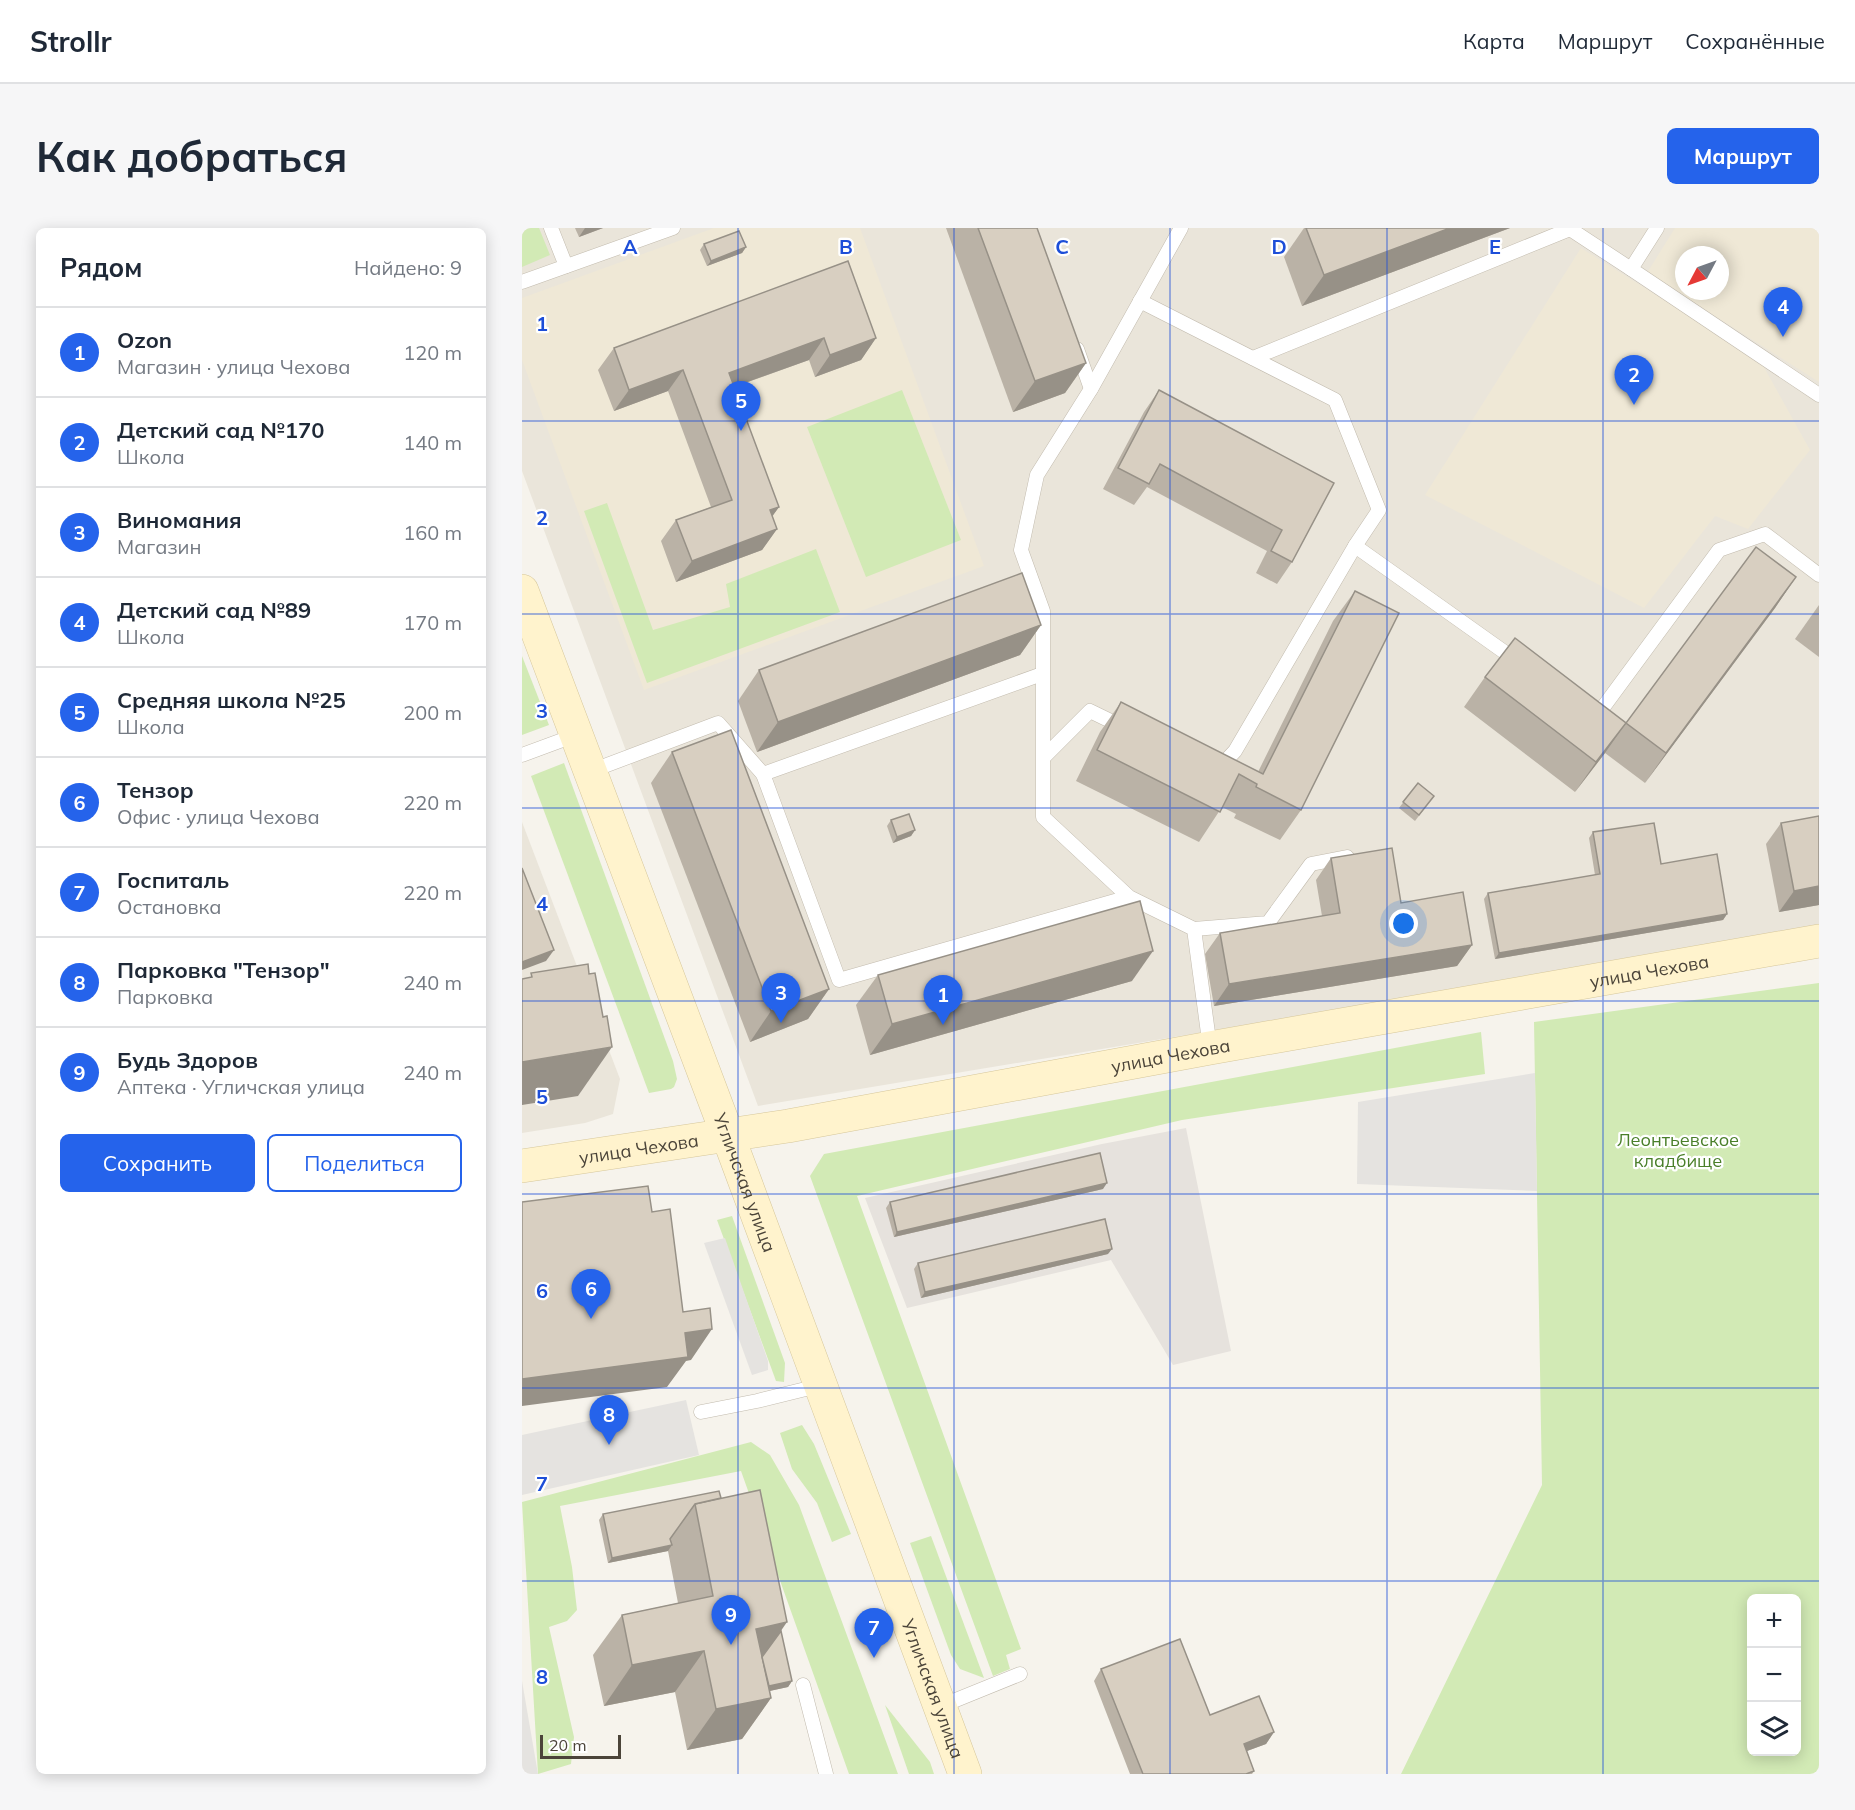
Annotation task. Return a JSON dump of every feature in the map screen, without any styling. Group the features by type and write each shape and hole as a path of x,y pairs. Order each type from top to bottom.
{"street":[{"name":"Угличская улица","path":"522,591 822,1385 965,1774"},
{"name":"улица Чехова","path":"522,1166 728,1136 1210,1048 1819,941"}],"lane":[{"path":"551,228 566,266"},
{"path":"522,282 673,228"},
{"path":"1181,228 1091,389 1037,475 1021,550 1043,611 1043,817 1129,897 1194,929 1268,923 1311,864 1361,855"},
{"path":"1631,269 1657,228"},
{"path":"1253,358 1570,229 1819,395"},
{"path":"1140,301 1335,400 1379,510 1355,546 1235,751 1216,771 1206,766"},
{"path":"1073,335 1091,389"},
{"path":"1586,711 1596,717 1719,550 1765,534 1819,575"},
{"path":"1355,546 1528,669"},
{"path":"763,774 1042,674"},
{"path":"1044,757 1090,711 1143,736"},
{"path":"591,771 718,723 763,774 839,980 1129,897"},
{"path":"522,755 576,735"},
{"path":"1194,929 1210,1048"},
{"path":"701,1412 822,1385"},
{"path":"940,1706 1020,1674"},
{"path":"803,1685 826,1774"}],"shaded area":[{"path":"522,228 1819,228 1819,930 758,1106 522,471"},
{"path":"714,228 860,228 984,566 644,690 522,360 522,298"},
{"path":"1675,228 1819,228 1819,382 1690,300 1729,300 1729,246 1675,246 1675,291 1647,273"},
{"path":"1581,248 1760,360 1810,450 1748,529 1715,516 1644,608 1425,495"},
{"path":"522,822 620,1079 613,1114 585,1123 522,1133"},
{"path":"1535,1073 1537,1191 1357,1184 1358,1102"},
{"path":"1186,1128 1231,1351 1173,1365 1111,1260 907,1308 865,1198 1102,1144"},
{"path":"725,1238 768,1361 768,1370 752,1375 704,1243"},
{"path":"686,1400 699,1455 522,1495 522,1435"},
{"path":"522,1681 538,1774 522,1774"}],"green space":[{"path":"522,228 539,228 550,255 522,267"},
{"path":"902,390 961,540 866,577 807,427"},
{"path":"607,503 653,630 730,607 726,584 816,549 840,612 647,683 584,511"},
{"path":"522,656 549,725 522,735"},
{"path":"564,763 673,1061 677,1079 671,1089 649,1093 531,776"},
{"name":"Леонтьевское кладбище","path":"1819,983 1819,1774 1401,1774 1542,1485 1534,1022"},
{"path":"1481,1032 1485,1074 1182,1120 857,1196 1021,1649 1006,1655 1010,1669 993,1676 810,1176 824,1154"},
{"path":"732,1216 785,1363 784,1382 776,1381 717,1220"},
{"path":"802,1425 814,1444 851,1534 832,1542 817,1503 792,1469 780,1433"},
{"path":"751,1442 770,1455 799,1505 898,1774 849,1774 741,1471 560,1506 572,1567 577,1610 567,1621 549,1627 574,1737 571,1764 538,1774 522,1502"},
{"path":"931,1536 984,1678 960,1669 951,1655 910,1543"},
{"path":"885,1705 930,1762 934,1774 909,1774"}],"building":[{"path":"978,228 1037,228 1086,363 1035,381"},
{"path":"1306,228 1450,228 1324,275"},
{"path":"739,231 746,247 711,261 704,244"},
{"path":"848,261 876,338 830,355 824,338 729,373 779,507 770,510 777,529 692,561 676,520 732,500 683,370 629,390 614,348"},
{"path":"1159,390 1334,483 1292,562 1271,551 1282,530 1160,464 1149,484 1118,468"},
{"path":"1756,547 1796,577 1666,753 1626,723"},
{"path":"1022,573 1041,625 778,722 759,670"},
{"path":"1355,591 1399,613 1301,810 1256,787 1257,784 1239,774 1220,812 1097,750 1121,702 1263,774"},
{"path":"1515,638 1626,723 1596,762 1485,677"},
{"path":"731,730 829,989 771,1011 672,752"},
{"path":"1418,783 1434,796 1419,815 1403,802"},
{"path":"909,814 915,830 897,837 891,820"},
{"path":"1819,816 1819,886 1794,891 1781,823"},
{"path":"1654,823 1661,864 1717,854 1727,914 1499,953 1488,893 1600,874 1593,832"},
{"path":"1392,848 1401,903 1463,892 1472,945 1229,984 1220,933 1340,913 1331,858"},
{"path":"522,868 554,950 522,962"},
{"path":"1140,901 1153,951 892,1024 878,975"},
{"path":"588,964 589,974 595,973 603,1017 607,1016 612,1047 522,1062 522,979 532,977 531,973"},
{"path":"1100,1153 1107,1183 897,1232 890,1202"},
{"path":"648,1186 652,1212 670,1209 683,1312 710,1308 712,1329 685,1333 688,1357 522,1379 522,1202"},
{"path":"1105,1219 1112,1249 925,1292 918,1263"},
{"path":"760,1490 787,1622 756,1629 771,1698 716,1709 704,1651 632,1665 622,1615 713,1596 695,1504"},
{"path":"719,1491 721,1498 695,1504 670,1539 672,1545 612,1558 603,1514"},
{"path":"781,1631 792,1681 769,1686 762,1657"},
{"path":"1180,1639 1210,1715 1259,1696 1274,1732 1244,1744 1254,1771 1246,1774 1143,1774 1101,1669"}],"place":[{"name":"Детский сад №89","path":"1783,337"},
{"name":"Детский сад №170","path":"1634,405"},
{"name":"Средняя школа №25","path":"741,431"},
{"name":"Виномания","path":"781,1023"},
{"name":"Ozon","path":"943,1025"},
{"name":"Тензор","path":"591,1319"},
{"name":"Парковка \"Тензор\"","path":"609,1445"},
{"name":"Будь Здоров","path":"731,1645"},
{"name":"Госпиталь","path":"874,1658"}]}
